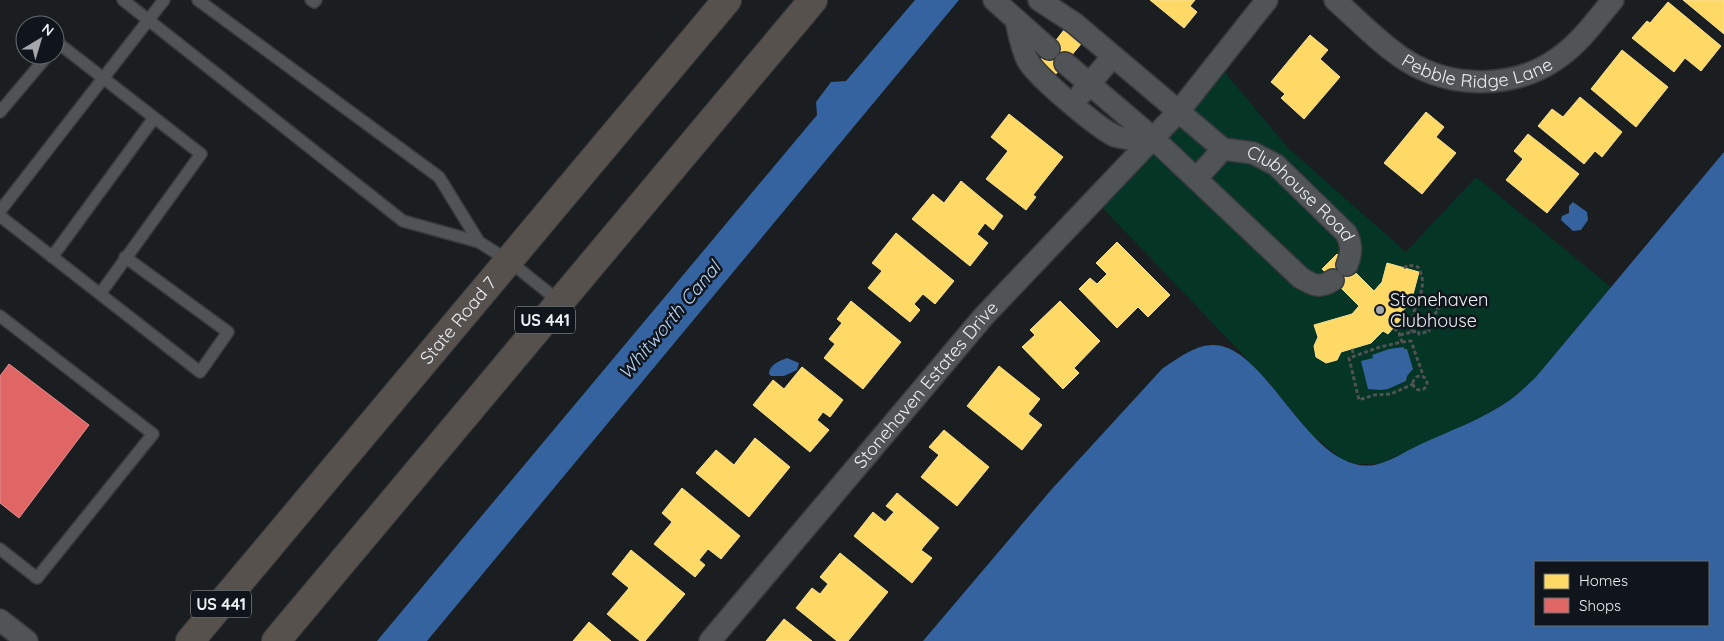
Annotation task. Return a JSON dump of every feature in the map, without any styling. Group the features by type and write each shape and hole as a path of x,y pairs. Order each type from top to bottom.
{"main road":[{"name":"State Road 7","path":"190,641 727,0"},
{"path":"742,86 794,0"},
{"name":"US 441","path":"276,641 813,0"},
{"path":"215,641 309,498"}],"street":[{"path":"994,0 1049,50"},
{"path":"1039,0 1074,23 1179,112"},
{"name":"Stonehaven Estates Drive","path":"710,641 984,316 1179,112 1267,0"},
{"name":"Pebble Ridge Lane","path":"1335,0 1407,61 1430,72 1456,80 1482,82 1509,79 1534,71 1558,58 1578,42 1613,0"},
{"path":"1016,20 1022,48 1037,74 1115,135 1137,140 1154,139"},
{"path":"1073,104 1113,56"},
{"path":"1065,63 1154,139 1301,278 1315,286 1322,286 1333,280"},
{"name":"Clubhouse Road","path":"1179,112 1223,149 1253,153 1276,165 1346,233 1350,241 1351,250 1347,265"},
{"name":"Clubhouse Road","path":"1196,179 1223,149"},
{"path":"0,620 27,641"}],"lane":[{"path":"123,0 403,221 479,242 509,261 560,302"},
{"path":"0,211 164,0"},
{"path":"198,0 439,177 479,242"},
{"path":"310,0 314,2 316,0"},
{"path":"65,48 201,154 100,294"},
{"path":"0,112 40,65"},
{"path":"52,257 154,118"},
{"path":"0,216 200,372 228,332 125,257"},
{"path":"0,316 153,434 37,578 0,549"}],"path":[{"path":"1404,268 1408,265 1418,267 1423,282 1421,294 1412,318 1412,332"},
{"path":"1400,335 1418,331 1419,334 1429,331 1428,322 1439,309 1421,294"},
{"path":"1394,328 1400,335 1402,342"},
{"path":"1413,384 1418,390 1425,388 1428,381 1423,376 1411,341 1380,347 1349,358 1359,400 1374,395 1391,394 1413,384 1415,378 1423,376"},
{"path":"1352,349 1354,356"}],"green space":[{"path":"1217,63 1288,148 1406,252 1476,177 1611,287 1536,377 1511,399 1483,416 1379,464 1356,464 1341,459 1310,433 1266,379 1095,200"}],"water":[{"name":"Whitworth Canal","path":"915,0 959,0 427,641 377,641 817,115 816,102 831,82 846,81"},
{"path":"1724,152 1724,641 923,641 1051,490 1162,369 1200,347 1213,345 1231,350 1249,362 1266,379 1317,440 1335,455 1355,464 1375,465 1388,461 1489,413 1514,397 1536,377"},
{"path":"1573,202 1587,212 1588,220 1581,230 1573,231 1561,220 1562,216 1569,213 1569,206"},
{"path":"1404,347 1404,349 1407,349 1413,369 1407,376 1406,381 1388,389 1368,389 1361,361 1373,358 1372,355 1389,349"},
{"path":"787,358 799,363 797,370 784,376 771,376 769,374 773,366"}],"building: Homes":[{"path":"1150,0 1195,0 1190,6 1197,12 1184,28"},
{"path":"1683,0 1724,0 1724,34"},
{"path":"1668,2 1721,46 1701,71 1685,58 1674,72 1632,38 1647,21 1650,23"},
{"path":"1064,30 1081,44 1055,75 1039,62"},
{"path":"1310,35 1328,50 1320,59 1340,77 1304,119 1281,98 1285,94 1271,82"},
{"path":"1622,50 1668,87 1636,127 1591,89"},
{"path":"1580,97 1622,132 1602,157 1595,151 1584,164 1538,126 1552,109 1563,117"},
{"path":"1426,112 1444,127 1436,137 1456,153 1422,194 1384,163"},
{"path":"1009,114 1063,157 1033,195 1036,197 1026,210 986,179 1008,151 991,137"},
{"path":"1528,134 1579,174 1547,213 1506,180 1523,159 1514,151"},
{"path":"961,181 1003,216 993,230 985,223 977,234 988,243 970,266 912,219 933,194 944,203"},
{"path":"896,233 954,281 935,304 923,294 914,304 920,310 910,322 868,288 882,271 872,263"},
{"path":"1117,242 1170,295 1148,317 1138,307 1117,328 1079,289 1090,278 1097,284 1107,274 1096,263"},
{"name":"Stonehaven Clubhouse","path":"1337,254 1374,291 1382,282 1387,263 1419,272 1411,302 1399,315 1402,318 1388,334 1383,331 1371,343 1341,352 1337,360 1326,363 1316,357 1314,346 1318,337 1314,325 1352,314 1359,306 1322,269"},
{"path":"851,301 901,342 863,389 824,358 835,344 829,339 842,323 837,319"},
{"path":"1060,301 1100,341 1074,368 1079,373 1063,389 1022,347 1035,335 1030,330"},
{"path":"999,366 1040,399 1028,414 1042,425 1022,450 967,406"},
{"path":"802,367 843,400 830,417 823,412 817,420 829,430 810,452 753,405 773,380 784,389"},
{"path":"944,430 989,467 957,506 921,477 939,455 929,447"},
{"path":"755,438 790,467 749,517 696,473 716,450 734,465"},
{"path":"682,488 740,536 721,559 708,549 699,560 705,565 695,577 654,544 672,522 662,513"},
{"path":"897,493 939,528 921,550 932,558 912,583 854,536 873,512 885,522 894,512 886,506"},
{"path":"631,550 685,594 645,641 640,641 607,614 629,588 612,574"},
{"path":"840,553 888,592 848,641 837,641 796,608 812,588 820,594 828,584 820,577"},
{"path":"784,619 812,641 766,641"},
{"path":"589,622 611,641 573,641"}],"building: Shops":[{"path":"9,364 89,425 19,518 0,503 0,376"}],"place":[{"name":"Stonehaven Clubhouse","path":"1380,310"}]}
